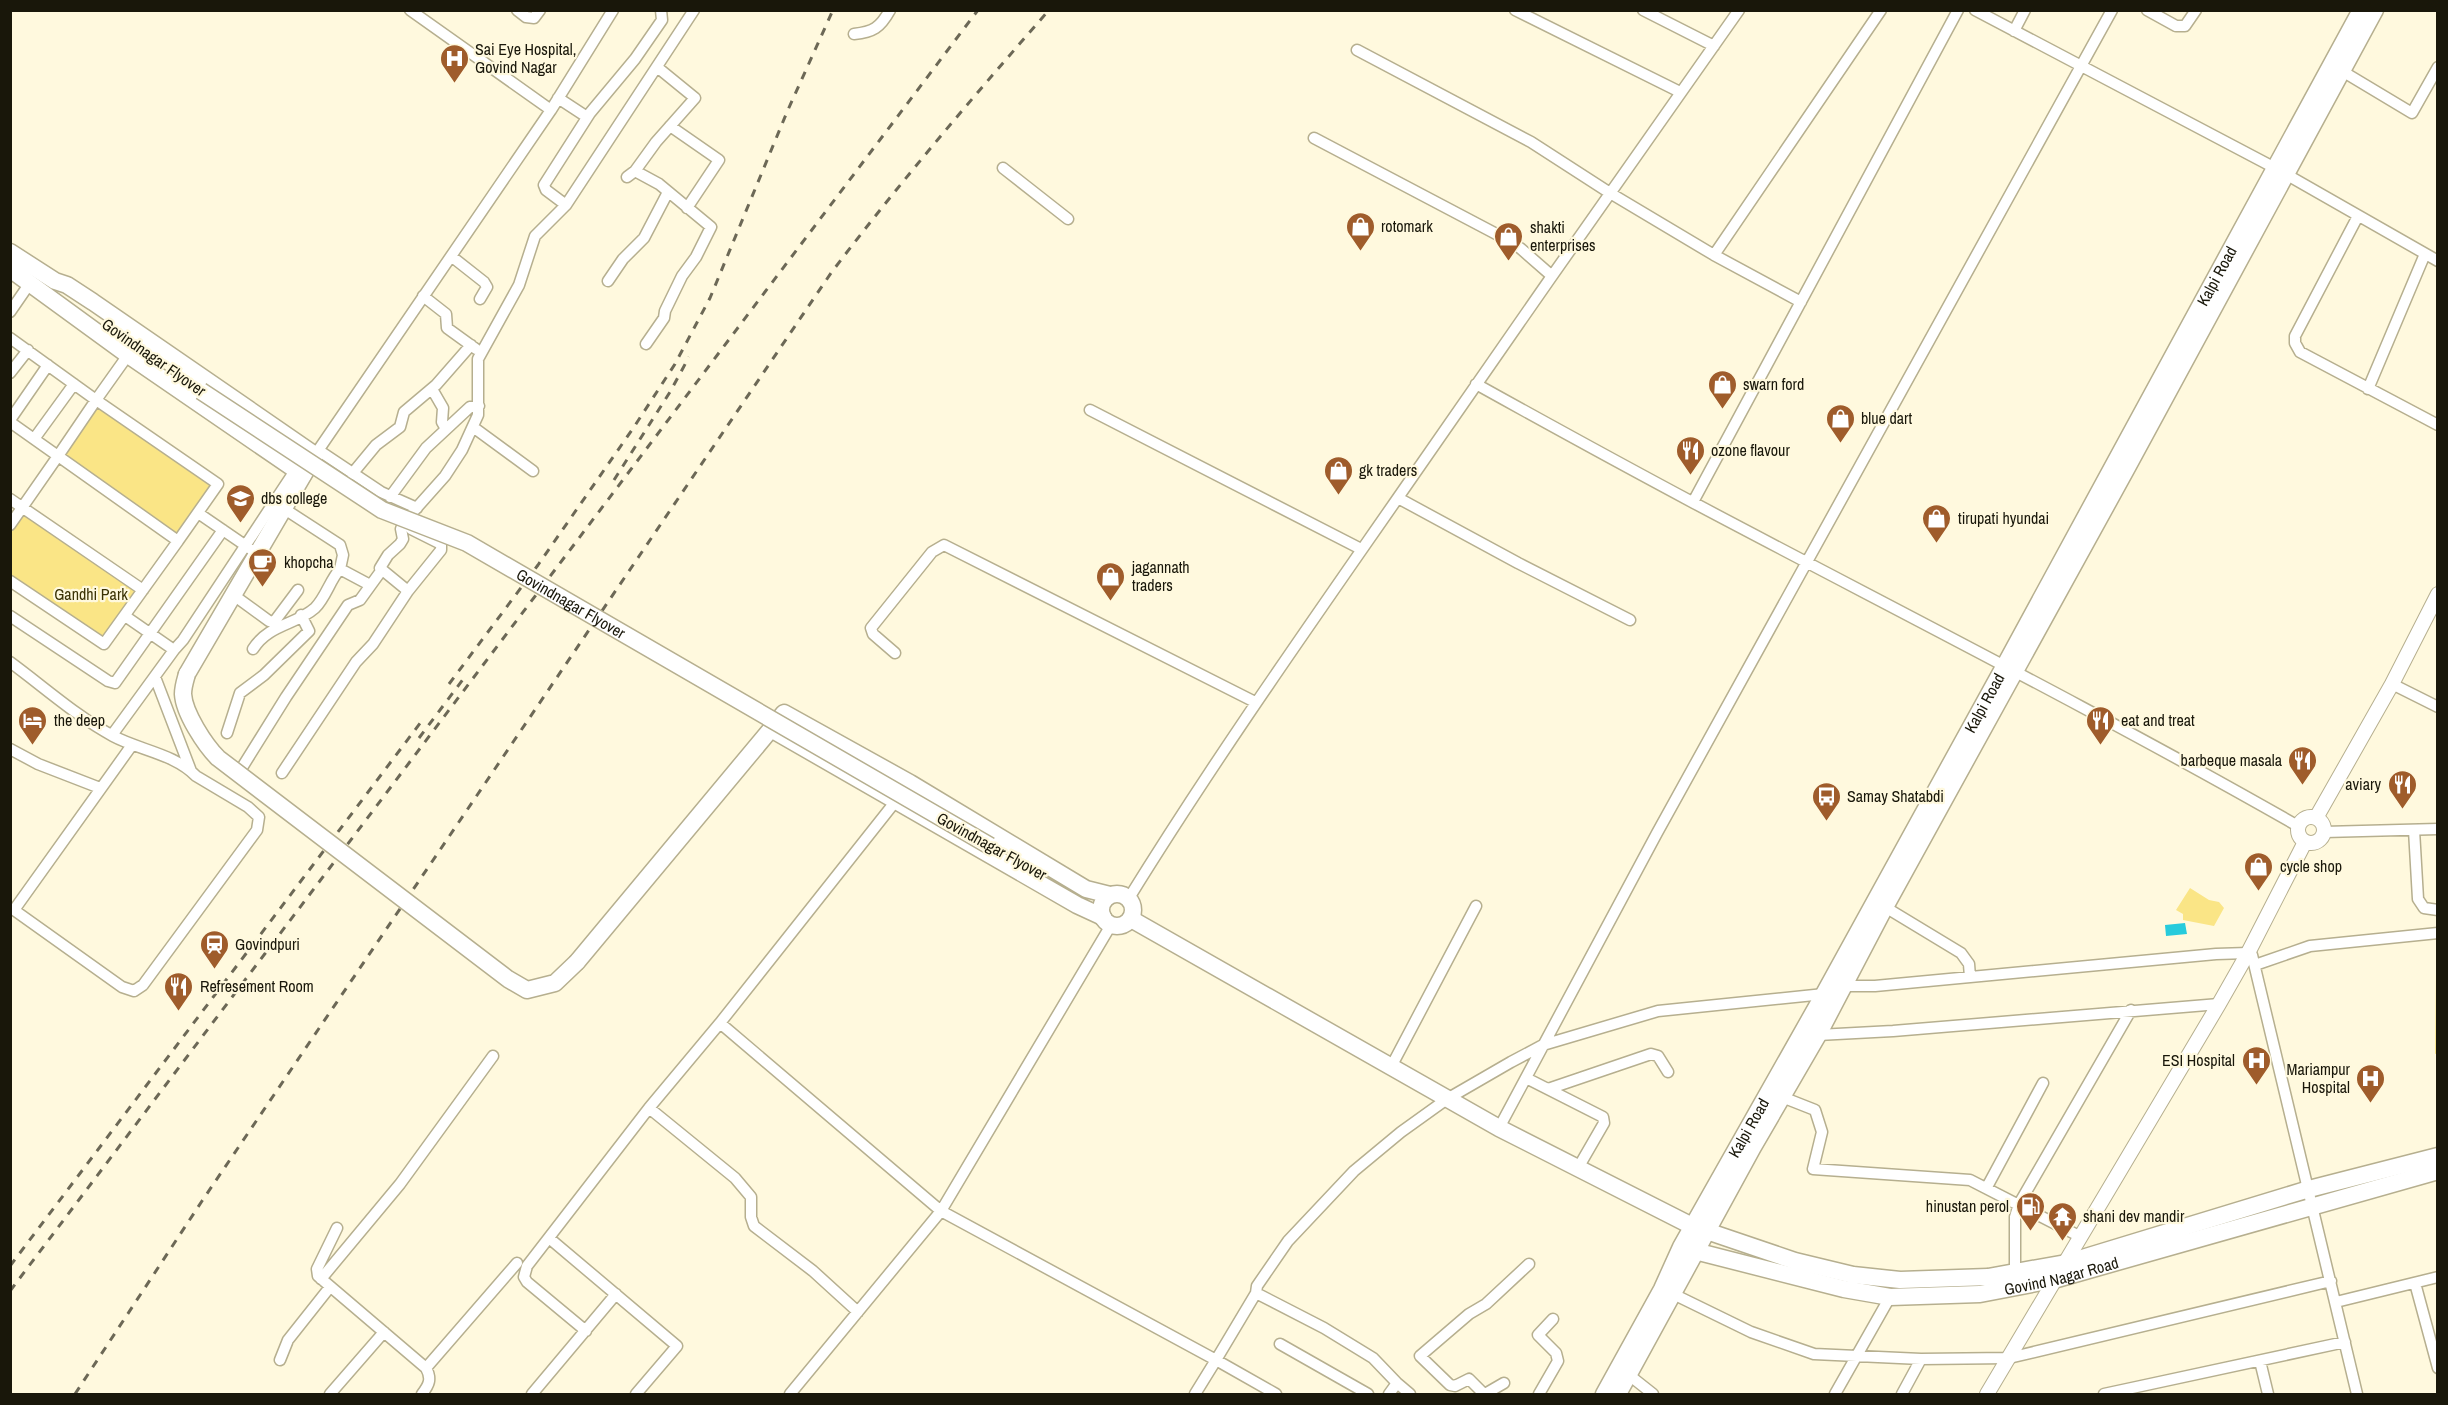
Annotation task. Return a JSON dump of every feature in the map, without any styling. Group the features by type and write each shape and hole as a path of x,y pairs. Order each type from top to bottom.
{"main road":[{"name":"Kalpi Road","path":"1699,1229 1818,1035 2011,668 2281,172 2361,10"},
{"name":"Kalpi Road","path":"2281,172 2342,71 2375,10"},
{"path":"10,252 55,281 67,285 316,452 299,472 284,508 251,549 232,594 187,674 183,687 185,704 202,739 218,758 508,979 527,990 555,983 577,962 784,713 910,783 1086,889 1122,926 1131,919 1134,909 1129,898 1120,894 1107,910"},
{"path":"10,268 30,283 80,311 128,355 299,472"},
{"name":"Govindnagar Flyover","path":"55,281 80,311 382,510 467,543 881,785 1107,910"},
{"name":"Kalpi Road","path":"1618,1395 1688,1250 1824,994 2011,668"},
{"path":"771,729 1077,905 1107,910"},
{"name":"Govind Nagar Road","path":"1131,919 1499,1128 1699,1229 1795,1261 1853,1275 1900,1280 1988,1276 2066,1263 2311,1197 2438,1171"},
{"name":"Govind Nagar Road","path":"1688,1250 1844,1289 1890,1297 1980,1294 2057,1279 2438,1156"},
{"name":"Kalpi Road","path":"1604,1395 1668,1291"}],"street":[{"path":"517,10 534,18 540,10"},
{"path":"417,508 390,497 316,452 550,110 613,10"},
{"path":"566,204 546,190 544,185 588,117 662,20 661,10"},
{"path":"238,774 348,605 360,600 381,571 380,568 388,555 402,540 403,524 452,466 473,427 479,406 477,362 519,285 535,236 566,204 694,10"},
{"path":"854,34 872,32 879,27 890,10"},
{"path":"1515,10 1680,92"},
{"path":"1643,10 1714,46"},
{"path":"1668,23 1671,10"},
{"path":"1129,898 1191,798 1255,702 1739,10"},
{"path":"1714,255 1881,10"},
{"path":"1693,502 1958,10"},
{"path":"1975,10 2281,172 2438,261"},
{"path":"2014,31 2025,10"},
{"path":"1499,1128 1657,833 2112,10"},
{"path":"2147,10 2176,26 2185,26 2196,10"},
{"path":"414,12 550,110"},
{"path":"1357,50 1531,142 1610,193 1714,255 1801,302"},
{"path":"646,344 664,318 665,311 682,276 696,257 711,227 659,184 631,174 695,98 657,67"},
{"path":"2342,71 2412,113 2438,67"},
{"path":"558,98 588,117"},
{"path":"670,126 719,160 687,208"},
{"path":"1314,138 1502,237 1520,248 1552,276"},
{"path":"1003,168 1068,219"},
{"path":"608,281 623,259 644,238 668,192"},
{"path":"2358,216 2295,336 2295,343 2300,352 2368,389 2436,420"},
{"path":"2368,389 2425,254"},
{"path":"451,256 484,282 487,287 480,299"},
{"path":"10,312 30,283"},
{"path":"423,296 446,314 447,328 481,353"},
{"path":"10,338 218,484 104,644 10,581"},
{"path":"352,474 376,445 400,427 402,416 407,408 432,389 471,345"},
{"path":"10,373 28,350"},
{"path":"10,525 128,355"},
{"path":"48,365 10,421 177,541"},
{"path":"34,439 74,384"},
{"path":"1476,384 1693,502 2011,668 2182,760 2298,826"},
{"path":"432,389 444,408 442,422 446,429"},
{"path":"390,497 426,448 470,407 479,406"},
{"path":"1090,410 1361,549"},
{"path":"473,427 533,471"},
{"path":"112,735 251,549 299,472"},
{"path":"1398,498 1630,620"},
{"path":"10,499 143,590"},
{"path":"253,649 261,638 315,607 340,569 343,555 340,545 284,508"},
{"path":"198,513 251,549"},
{"path":"282,773 356,662 373,644 408,591 442,547 403,524"},
{"path":"10,616 113,684 223,530"},
{"path":"895,653 873,634 871,628 932,552 944,545 1255,702"},
{"path":"340,569 370,585"},
{"path":"381,571 408,591"},
{"path":"232,594 269,621 274,622 298,590"},
{"path":"2316,818 2392,684 2438,594"},
{"path":"226,733 240,693 264,675 309,631 301,615"},
{"path":"124,616 174,650"},
{"path":"10,662 112,735 132,745 158,753 191,771 255,811 259,817 260,823 257,830 138,990 134,991 122,987 12,913 132,745"},
{"path":"155,677 191,771"},
{"path":"2392,684 2438,707"},
{"path":"10,749 38,764 100,789"},
{"path":"586,1330 532,1288 524,1277 527,1266 649,1108 720,1023 895,802"},
{"path":"2307,817 2316,818 2322,824 2324,832 2317,842 2304,842 2298,835 2298,826 2307,817"},
{"path":"2324,832 2438,829"},
{"path":"2414,830 2418,899 2424,908 2438,910"},
{"path":"1987,1395 2219,1004 2252,959 2304,842"},
{"path":"1391,1067 1476,906"},
{"path":"1885,907 1961,953 1969,964 1970,977"},
{"path":"790,1395 941,1210 1107,910"},
{"path":"1844,986 1875,986 1970,977 2252,959 2310,946 2438,933"},
{"path":"2252,959 2357,1395"},
{"path":"1195,1395 1256,1293 1257,1286 1288,1241 1338,1186 1388,1142 1447,1099 1543,1045 1658,1011 1824,994"},
{"path":"1818,1035 2219,1004"},
{"path":"2015,1272 2015,1217 2019,1204 2131,1010"},
{"path":"720,1023 941,1210 1276,1395"},
{"path":"1548,1089 1651,1054 1658,1056 1668,1072"},
{"path":"321,1279 400,1184 493,1056"},
{"path":"1526,1078 1600,1115 1604,1120 1578,1168"},
{"path":"1987,1187 2043,1083"},
{"path":"1782,1097 1815,1110 1822,1132 1813,1169 1960,1178 1987,1187 2081,1237"},
{"path":"649,1108 735,1178 747,1191 752,1201 752,1222 760,1232 813,1271 858,1312"},
{"path":"337,1228 317,1273 330,1287 426,1368 430,1375 430,1382 422,1395"},
{"path":"549,1238 677,1346 636,1395"},
{"path":"426,1368 517,1263"},
{"path":"1504,1383 1486,1394 1469,1379 1458,1385 1450,1385 1420,1356 1469,1314 1486,1304 1529,1264"},
{"path":"2336,1302 2438,1277"},
{"path":"1668,1291 1751,1332 1814,1354 1921,1359 2009,1358 2331,1281"},
{"path":"2415,1283 2438,1368"},
{"path":"280,1360 288,1340 330,1287"},
{"path":"1256,1293 1324,1328 1373,1358 1410,1395"},
{"path":"534,1394 616,1294"},
{"path":"1835,1395 1890,1297"},
{"path":"1539,1395 1558,1361 1556,1353 1538,1335 1553,1319"},
{"path":"335,1393 384,1332"},
{"path":"2104,1395 2345,1342"},
{"path":"1280,1344 1368,1395"},
{"path":"1902,1395 1921,1359"},
{"path":"2260,1361 2268,1395"},
{"path":"1629,1375 1653,1395"},
{"path":"1389,1395 1397,1383"}],"green space":[{"path":"96,403 214,485 177,536 63,455"},
{"name":"Gandhi Park","path":"24,512 138,590 103,639 11,575 11,532"},
{"path":"2190,888 2209,900 2219,902 2224,908 2214,926 2183,920 2183,914 2176,910"},
{"path":"2436,972 2438,1053 2435,1054"}],"water":[{"path":"2185,923 2187,934 2166,936 2165,925"}],"railway":[{"path":"449,684 538,565 675,364 710,298 787,112 833,10"},
{"path":"10,1291 978,10"},
{"path":"75,1394 202,1201 831,273 911,172 1049,10"},
{"path":"614,480 670,392 689,357"},
{"path":"419,738 464,678"},
{"path":"10,1266 421,722"}],"place":[{"name":"Sai Eye Hospital, Govind Nagar","path":"454,84"},
{"name":"rotomark","path":"1360,252"},
{"name":"shakti enterprises","path":"1509,262"},
{"name":"swarn ford","path":"1722,410"},
{"name":"blue dart","path":"1840,444"},
{"name":"ozone flavour","path":"1690,476"},
{"name":"gk traders","path":"1338,496"},
{"name":"dbs college","path":"240,524"},
{"name":"tirupati hyundai","path":"1937,544"},
{"name":"khopcha","path":"263,588"},
{"name":"jagannath traders","path":"1111,602"},
{"name":"the deep","path":"33,746"},
{"name":"eat and treat","path":"2100,746"},
{"name":"barbeque masala","path":"2303,786"},
{"name":"aviary","path":"2402,810"},
{"name":"Samay Shatabdi","path":"1826,822"},
{"name":"cycle shop","path":"2259,892"},
{"name":"Govindpuri","path":"214,970"},
{"name":"Refresement Room","path":"179,1012"},
{"name":"ESI Hospital","path":"2256,1086"},
{"name":"Mariampur Hospital","path":"2371,1104"},
{"name":"hinustan perol","path":"2030,1232"},
{"name":"shani dev mandir","path":"2062,1242"}]}
